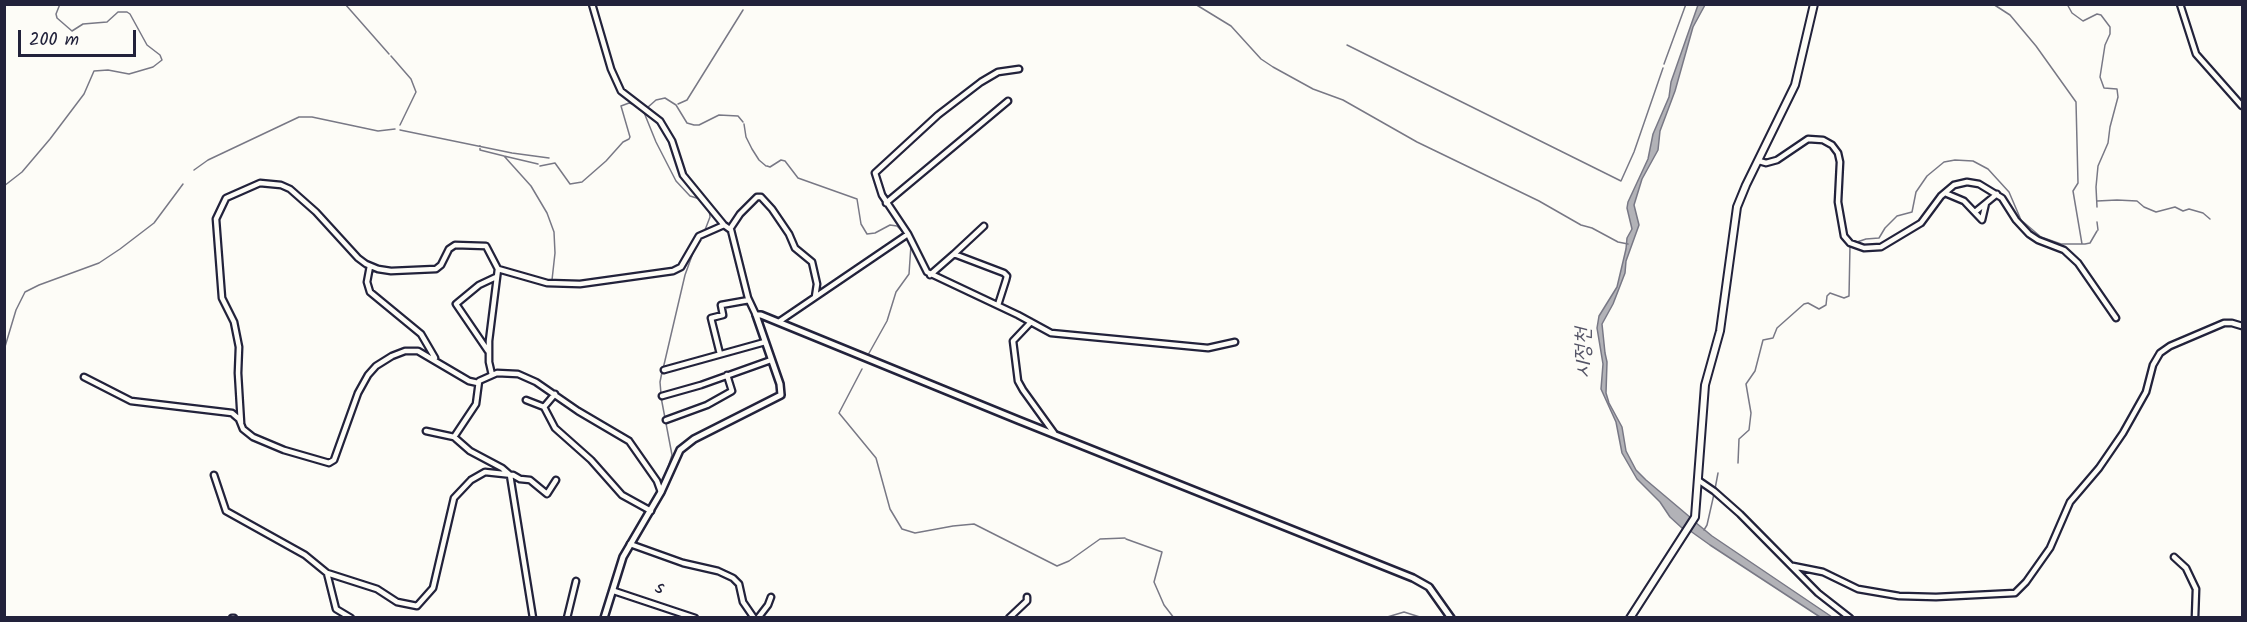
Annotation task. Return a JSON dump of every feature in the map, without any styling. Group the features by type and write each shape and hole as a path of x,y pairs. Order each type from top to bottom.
{"main road":[{"path":"1630,618 1694,519 1705,385 1720,331 1739,200 1795,85 1814,4"}],"street":[{"path":"592,4 610,69 621,91 650,112 664,126 672,141 683,175 724,225 730,229 749,300 782,390 780,396 686,445 677,454 661,492 623,557 604,618"},
{"path":"2180,4 2196,54 2242,106"},
{"path":"1019,69 996,72 981,82 878,168 875,176 886,203 908,234 925,269 930,275 998,305 1051,333 1208,348 1235,342"},
{"path":"886,203 1008,101"},
{"path":"1759,161 1769,163 1777,160 1808,139 1823,140 1832,145 1838,153 1841,165 1838,202 1844,236 1850,243 1860,247 1881,247 1921,223 1954,185 1967,182 1979,184 2005,201 2022,227 2038,240 2064,250 2078,263 2116,318"},
{"path":"241,423 237,336 234,322 222,298 216,219 226,198 260,183 284,186 316,212 358,258 370,266 388,271 436,269 452,246 467,244 486,246 498,269 488,351 492,375"},
{"path":"1945,193 1964,201 1982,220 1986,203"},
{"path":"1976,212 1997,194"},
{"path":"730,229 740,214 761,197 789,234 795,248 812,262 817,284 815,297"},
{"path":"498,269 547,283 580,284 673,271 681,267 701,234 724,225"},
{"path":"930,275 984,226"},
{"path":"780,321 908,234"},
{"path":"954,254 1004,273 1006,280 998,305"},
{"path":"370,266 367,282 370,292 421,334 436,360"},
{"path":"488,351 456,304 479,285 496,277"},
{"path":"720,354 711,318 723,315 721,305 749,300"},
{"path":"756,315 765,315 780,321 1413,578 1429,587 1451,618"},
{"path":"1031,322 1013,341 1018,381 1054,433"},
{"path":"1793,566 1823,572 1858,589 1899,596 1957,597 2015,593 2026,582 2050,548 2070,502 2099,468 2122,433 2146,392 2158,355 2170,346 2224,323 2242,326"},
{"path":"664,370 765,342"},
{"path":"84,377 131,401 232,413 249,435 266,444 331,463 358,393 373,368 405,351 418,351 469,381 478,383 492,375 507,372 519,374 536,382 634,446 661,488 661,492"},
{"path":"662,396 771,360"},
{"path":"666,420 707,405 732,391 727,375"},
{"path":"454,437 476,404 478,383"},
{"path":"544,407 555,394"},
{"path":"526,399 544,407 555,428 591,460 622,495 651,511"},
{"path":"426,431 454,437 470,451 502,468 510,475 533,618"},
{"path":"214,475 226,512 305,555 327,573 377,589 397,602 417,606 433,588 455,496 471,480 485,472 510,475 530,480 548,494 556,480"},
{"path":"1698,480 1714,491 1818,593 1850,618"},
{"path":"630,544 683,563 718,571 733,578 741,588 742,602 756,618 768,605 771,597"},
{"path":"2174,557 2186,568 2196,589 2195,618"},
{"path":"327,573 336,609 351,618"},
{"path":"567,618 576,581"},
{"name":"s","path":"614,591 695,618"},
{"path":"1009,618 1027,601 1028,597"}],"shaded area":[{"path":"1698,5 1705,5 1693,27 1675,91 1660,131 1658,150 1642,179 1634,205 1639,225 1626,261 1625,273 1613,304 1602,324 1607,362 1606,393 1622,427 1626,451 1636,470 1691,518 1682,528 1637,479 1622,453 1616,422 1601,389 1603,364 1597,328 1599,316 1617,287 1627,238 1632,229 1627,208 1628,202 1648,159 1653,134 1669,97 1671,82"},
{"path":"1695,522 1712,536 1832,617 1820,617 1710,545 1689,530"}],"waterway":[{"path":"4,186 22,172 50,139 84,94 94,71 108,70 129,74 153,67 162,60 160,55 147,45 127,12 118,12 107,22 83,24 72,31 57,18 56,14 60,4"},
{"path":"345,4 389,54"},
{"path":"1195,4 1231,26 1261,59 1273,67 1313,89 1343,100 1417,142 1539,201 1581,225 1592,228 1618,242 1628,244"},
{"path":"1664,64 1686,4"},
{"path":"1993,4 2010,15 2036,46 2076,102 2078,183 2073,191 2082,244"},
{"path":"2067,4 2072,13 2083,21 2097,14 2101,15 2110,27 2100,77 2104,88 2117,89 2118,97 2108,143 2098,166 2097,207"},
{"path":"678,104 687,100 743,10"},
{"path":"1347,45 1621,181 1634,152 1663,68"},
{"path":"391,56 411,79 416,92 400,125"},
{"path":"647,108 656,100 665,98 676,105 687,123 699,125 719,115 738,116 743,122"},
{"path":"540,166 555,163 570,184 582,182 623,142 629,139 621,106 629,103 636,105"},
{"path":"643,110 676,181 690,196 700,199"},
{"path":"194,170 208,160 299,117 312,117 378,131 395,129"},
{"path":"744,124 746,137 752,149 766,166"},
{"path":"400,130 512,153 549,158"},
{"path":"480,146 480,150 504,156 531,186 547,213 554,232 555,253 552,280"},
{"path":"504,156 538,164"},
{"path":"767,166 770,167 781,160 785,161 798,178 857,199 861,224 867,234 875,233 890,225 897,226 904,233"},
{"path":"1854,243 1879,238 1897,216 1912,212 1916,192 1927,176 1944,162 1955,160 1973,161 1988,169 2009,192 2021,220 2041,237 2061,244 2085,244 2090,243 2097,231"},
{"path":"4,350 16,310 25,292 99,263 120,249 154,223 183,184"},
{"path":"2097,201 2137,201 2156,212 2175,207 2183,211 2189,209 2203,213 2210,219"},
{"path":"705,230 710,217 709,209"},
{"path":"2097,222 2098,230"},
{"path":"663,369 685,275 694,250 702,237"},
{"path":"868,355 887,321 896,292 909,274 911,245 907,237"},
{"path":"1738,463 1739,439 1749,430 1751,413 1746,384 1755,371 1763,340 1773,338 1777,328 1804,304 1808,303 1819,309 1826,305 1827,296 1830,293 1844,298 1849,296 1850,246"},
{"path":"862,369 839,413 876,458 890,509 902,529 915,533 974,524 1057,566 1069,561 1100,539 1125,538"},
{"path":"661,394 662,372"},
{"path":"661,397 672,455 666,474"},
{"path":"1715,489 1718,473"},
{"path":"1704,530 1714,494"},
{"path":"1126,539 1162,552 1154,582 1164,605 1174,618"},
{"path":"1384,618 1404,612 1423,618"}],"water label":[{"name":"시정천","path":"1585,353"}]}
